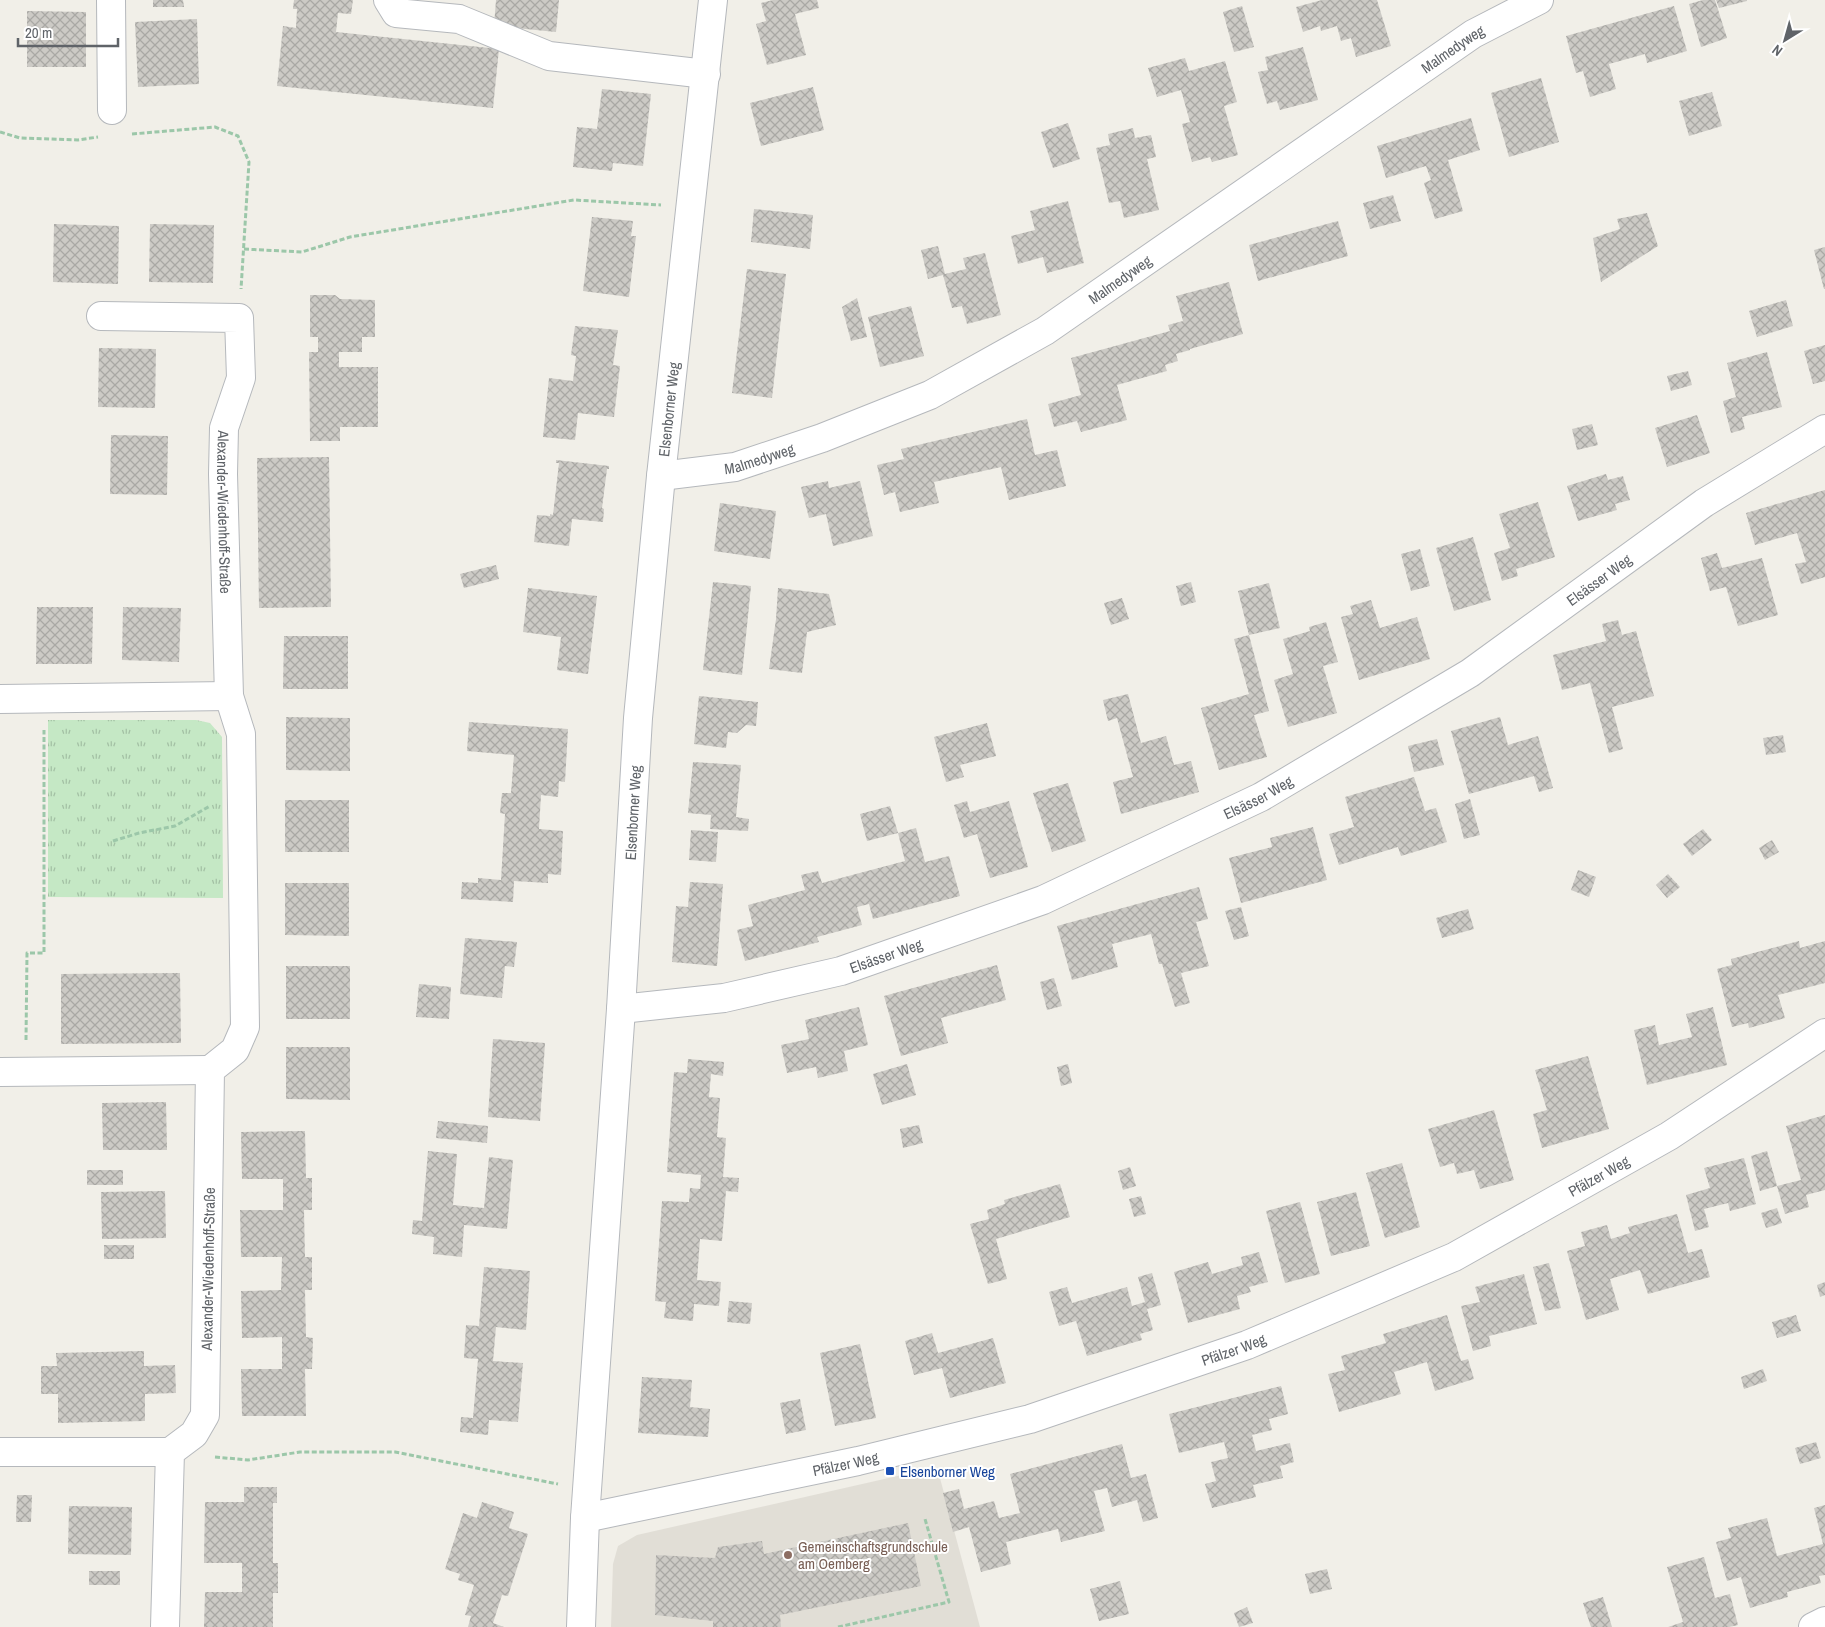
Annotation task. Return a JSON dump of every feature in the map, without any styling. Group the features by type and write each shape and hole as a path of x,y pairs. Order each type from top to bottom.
{"street":[{"path":"111,0 112,110"},
{"path":"388,0 396,13 460,9 549,56 706,74"},
{"name":"Elsenborner Weg","path":"581,1627 585,1518 621,1008 638,718 661,476 713,0"},
{"name":"Malmedyweg","path":"661,476 734,467 822,438 930,394 1045,330 1473,34 1539,0"},
{"path":"101,316 239,318"},
{"name":"Alexander-Wiedenhoff-Straße","path":"170,1452 194,1434 205,1415 210,1070 235,1050 245,1027 241,734 229,696 223,474 224,428 241,378 239,318"},
{"name":"Elsässer Weg","path":"621,1008 724,998 840,971 1044,900 1261,797 1470,673 1704,503 1825,429"},
{"path":"0,699 229,696"},
{"name":"Pfälzer Weg","path":"585,1518 858,1461 1030,1419 1247,1345 1454,1256 1669,1136 1825,1034"},
{"path":"13,1072 210,1070"},
{"path":"0,1452 170,1452 165,1627"},
{"path":"1813,1627 1825,1621"}],"path":[{"path":"131,134 215,127 238,136 249,162 239,318"},
{"path":"0,132 20,138 78,140 103,136"},
{"path":"244,249 302,252 350,237 574,200 690,207"},
{"path":"13,1072 27,954 44,953 44,750"},
{"path":"113,841 139,832 175,826 215,802 242,802"},
{"path":"170,1452 248,1460 300,1452 395,1452 558,1484 557,1493"},
{"path":"838,1627 949,1602 925,1519"}],"shaded area":[{"name":"Gemeinschaftsgrundschule am Oemberg","path":"937,1467 980,1627 611,1627 613,1564 618,1546 637,1535"}],"green space":[{"path":"48,720 196,720 210,723 222,737 223,898 48,897"}],"building":[{"path":"153,0 183,0 184,7 153,7"},
{"path":"294,0 353,0 351,14 338,13 336,32 499,49 493,108 277,86 283,26 296,28 297,9 293,9"},
{"path":"496,0 559,0 556,32 494,26"},
{"path":"773,0 817,0 819,8 795,14 806,55 767,65 756,24 766,21 761,3"},
{"path":"1322,0 1377,0 1391,46 1356,57 1351,38 1341,41 1337,26 1321,31 1320,26 1303,32 1296,7"},
{"path":"1703,0 1715,0 1727,38 1701,47 1689,4"},
{"path":"1716,0 1747,0 1747,1 1719,8"},
{"path":"1242,6 1254,47 1234,52 1223,12"},
{"path":"1674,6 1687,51 1647,63 1645,54 1609,64 1616,89 1590,97 1583,71 1576,73 1566,36"},
{"path":"27,11 86,12 86,67 27,67"},
{"path":"197,19 199,84 138,87 135,22"},
{"path":"1303,47 1318,100 1280,110 1277,101 1267,104 1258,72 1268,70 1265,57"},
{"path":"1185,58 1189,71 1225,61 1237,102 1224,106 1238,155 1212,162 1210,157 1192,162 1182,124 1190,122 1181,90 1157,97 1148,68"},
{"path":"1541,78 1559,142 1509,157 1491,93"},
{"path":"813,87 824,130 761,146 750,103"},
{"path":"602,89 651,94 643,166 613,163 612,171 573,167 577,127 597,129"},
{"path":"1712,92 1722,126 1689,136 1679,101"},
{"path":"1471,118 1480,150 1448,160 1463,211 1435,219 1424,183 1431,180 1426,166 1386,178 1377,146"},
{"path":"1068,123 1080,159 1053,168 1041,132"},
{"path":"1133,128 1135,138 1151,135 1156,157 1147,159 1159,210 1124,218 1120,201 1109,203 1096,148 1110,145 1108,134"},
{"path":"1393,195 1401,221 1370,229 1363,203"},
{"path":"1068,201 1084,263 1047,273 1043,257 1018,264 1011,236 1035,230 1030,211"},
{"path":"754,209 813,215 810,249 751,242"},
{"path":"1647,213 1658,246 1601,282 1593,238 1620,229 1617,219"},
{"path":"592,217 633,221 631,236 636,236 629,297 583,291"},
{"path":"1338,221 1348,256 1258,281 1249,245"},
{"path":"54,224 119,226 118,284 53,282"},
{"path":"150,224 214,225 213,283 149,282"},
{"path":"938,246 945,274 966,269 963,258 985,253 1001,315 967,324 962,306 952,308 943,275 928,279 921,250"},
{"path":"1825,247 1825,289 1824,289 1814,250"},
{"path":"747,269 786,274 772,398 732,393"},
{"path":"1229,282 1243,334 1176,354 1178,361 1165,365 1167,371 1117,385 1127,420 1081,432 1077,421 1054,427 1048,404 1081,395 1071,358 1170,331 1168,325 1183,321 1176,296"},
{"path":"310,295 335,295 340,299 375,300 375,337 362,337 362,352 339,352 339,367 378,367 378,427 340,427 340,441 310,441 309,352 318,352 318,337 310,337"},
{"path":"857,298 867,337 851,341 842,307"},
{"path":"1786,300 1793,326 1757,337 1749,311"},
{"path":"911,306 924,356 880,367 868,317"},
{"path":"575,326 618,330 613,365 620,366 614,417 578,413 575,440 543,437 549,378 573,381 576,356 571,355"},
{"path":"1825,345 1825,381 1813,384 1804,351"},
{"path":"99,348 156,349 155,408 98,407"},
{"path":"1767,352 1782,407 1742,417 1745,429 1731,433 1723,401 1736,397 1727,363"},
{"path":"1688,371 1692,385 1671,391 1667,376"},
{"path":"1697,415 1710,453 1667,467 1655,428"},
{"path":"1027,419 1035,455 1057,450 1066,486 1009,500 1001,467 934,482 939,503 900,512 895,492 884,495 877,465 904,459 901,449"},
{"path":"1592,424 1598,445 1577,450 1572,429"},
{"path":"111,435 168,436 167,495 110,494"},
{"path":"329,457 331,607 259,608 257,458"},
{"path":"556,460 609,466 602,508 604,509 603,522 572,519 569,546 534,542 537,515 553,515 559,463 556,463"},
{"path":"1606,474 1608,480 1623,476 1630,500 1615,504 1617,510 1578,521 1567,486"},
{"path":"828,481 829,488 860,481 873,536 833,546 826,514 809,518 801,487"},
{"path":"1825,490 1825,577 1801,584 1795,564 1806,562 1797,533 1755,545 1746,513"},
{"path":"1538,502 1555,557 1516,569 1518,576 1502,581 1494,553 1510,548 1499,514"},
{"path":"720,503 776,511 770,559 714,551"},
{"path":"1473,537 1491,600 1454,611 1436,548"},
{"path":"1420,549 1430,586 1411,591 1401,554"},
{"path":"1717,553 1722,568 1762,558 1778,615 1738,626 1726,587 1710,591 1701,558"},
{"path":"496,565 499,579 464,588 460,574"},
{"path":"713,582 751,586 742,675 703,670"},
{"path":"1191,582 1196,602 1181,606 1176,586"},
{"path":"1269,583 1280,628 1249,635 1238,591"},
{"path":"528,588 597,596 588,674 557,670 561,637 523,632"},
{"path":"778,588 829,594 836,625 807,632 802,673 769,669"},
{"path":"1122,598 1129,619 1111,625 1104,603"},
{"path":"1371,600 1380,628 1417,617 1430,659 1359,680 1341,617 1353,614 1350,606"},
{"path":"37,607 93,607 92,664 36,664"},
{"path":"123,607 181,608 179,662 122,660"},
{"path":"1618,620 1622,635 1636,631 1654,696 1612,707 1623,749 1609,753 1590,683 1562,690 1553,655 1606,641 1602,624"},
{"path":"1326,622 1338,662 1323,666 1337,713 1288,727 1274,680 1293,674 1283,639 1310,631 1309,627"},
{"path":"1249,635 1269,711 1254,715 1267,757 1219,770 1201,708 1249,694 1234,639"},
{"path":"284,636 348,636 348,689 283,689"},
{"path":"1128,694 1141,743 1166,736 1174,765 1191,761 1199,792 1121,814 1113,782 1133,777 1117,718 1108,721 1103,700"},
{"path":"699,696 758,702 756,726 746,725 737,733 728,732 726,748 694,744"},
{"path":"286,717 350,718 350,771 286,770"},
{"path":"1500,717 1508,745 1538,736 1553,788 1539,792 1534,776 1469,794 1451,731"},
{"path":"469,722 568,729 565,782 559,781 558,797 541,795 539,829 563,831 561,875 548,874 548,883 514,881 513,902 461,899 462,882 478,883 478,878 501,880 505,814 500,813 502,793 511,793 514,755 467,751"},
{"path":"987,723 996,756 960,765 964,777 946,782 934,737"},
{"path":"1783,735 1786,752 1766,755 1763,738"},
{"path":"1437,739 1444,765 1414,772 1408,746"},
{"path":"693,762 741,765 736,817 749,819 748,831 710,829 711,815 688,813"},
{"path":"1414,777 1425,811 1436,808 1447,842 1401,856 1398,847 1339,865 1329,834 1354,827 1345,797"},
{"path":"1068,783 1086,841 1052,852 1033,793"},
{"path":"1470,799 1480,835 1464,839 1455,804"},
{"path":"285,800 349,800 349,852 285,852"},
{"path":"967,801 970,812 1009,801 1028,867 990,878 977,834 964,838 954,805"},
{"path":"890,806 898,833 867,841 860,814"},
{"path":"1313,827 1327,880 1241,903 1229,858 1272,847 1270,838"},
{"path":"916,828 925,862 949,856 960,896 873,919 869,904 857,907 862,925 817,937 819,942 745,961 737,930 753,926 748,905 805,890 801,875 818,871 822,883 905,861 898,833"},
{"path":"1703,829 1712,840 1692,856 1683,844"},
{"path":"691,830 718,832 716,862 689,860"},
{"path":"1772,840 1779,852 1765,860 1759,848"},
{"path":"1578,870 1596,877 1589,897 1571,890"},
{"path":"1668,874 1680,887 1667,898 1656,885"},
{"path":"690,882 723,884 717,966 672,962 676,906 688,907"},
{"path":"285,883 349,883 349,936 285,935"},
{"path":"1199,887 1208,919 1196,922 1209,966 1181,973 1190,1003 1175,1007 1162,964 1159,964 1151,934 1112,944 1118,967 1072,980 1057,926"},
{"path":"1241,907 1249,936 1234,940 1225,911"},
{"path":"1468,909 1474,929 1442,938 1436,918"},
{"path":"465,938 517,942 514,967 505,966 502,998 460,994"},
{"path":"1799,941 1800,948 1825,941 1825,983 1778,995 1785,1018 1749,1028 1748,1023 1732,1027 1717,969 1732,965 1731,959"},
{"path":"997,965 1006,1000 941,1018 948,1043 901,1056 884,996"},
{"path":"286,966 350,966 350,1019 286,1019"},
{"path":"180,973 181,1043 61,1044 61,974"},
{"path":"1054,978 1062,1006 1047,1010 1040,982"},
{"path":"419,984 451,987 449,1019 416,1017"},
{"path":"859,1007 868,1045 844,1051 848,1071 818,1078 816,1067 787,1073 781,1045 809,1039 805,1020"},
{"path":"1713,1007 1727,1065 1647,1085 1634,1030 1655,1025 1659,1045 1692,1037 1686,1014"},
{"path":"493,1039 545,1043 540,1121 488,1117"},
{"path":"286,1047 350,1047 350,1100 286,1099"},
{"path":"1588,1056 1609,1129 1542,1148 1533,1114 1547,1110 1535,1070"},
{"path":"688,1059 724,1062 723,1076 711,1074 709,1097 720,1098 717,1137 726,1138 723,1177 739,1178 738,1192 726,1191 722,1241 700,1239 697,1280 721,1282 719,1306 694,1304 693,1321 664,1318 666,1302 655,1301 662,1201 689,1202 690,1188 700,1189 701,1175 667,1172 674,1072 687,1073"},
{"path":"907,1064 916,1095 882,1105 873,1074"},
{"path":"1068,1064 1072,1083 1061,1086 1057,1067"},
{"path":"166,1102 167,1150 103,1150 102,1103"},
{"path":"1494,1110 1514,1180 1480,1189 1474,1170 1457,1174 1454,1163 1440,1167 1428,1129"},
{"path":"1825,1115 1825,1190 1806,1195 1809,1207 1785,1214 1777,1186 1801,1180 1786,1126"},
{"path":"438,1121 488,1126 487,1143 436,1138"},
{"path":"919,1125 923,1143 903,1148 900,1129"},
{"path":"305,1131 306,1178 312,1178 312,1210 304,1210 305,1257 312,1257 312,1290 305,1290 306,1337 313,1338 312,1369 305,1369 306,1416 242,1416 241,1369 282,1369 282,1337 242,1338 241,1291 281,1290 282,1257 241,1257 240,1210 283,1210 283,1179 242,1179 241,1132"},
{"path":"428,1151 457,1154 453,1205 484,1208 489,1157 513,1160 507,1229 464,1225 462,1257 433,1254 434,1237 412,1234 413,1220 422,1221"},
{"path":"1767,1151 1777,1186 1760,1191 1751,1156"},
{"path":"1744,1158 1756,1204 1730,1211 1728,1203 1704,1209 1709,1227 1695,1231 1686,1195 1710,1188 1704,1168"},
{"path":"1402,1163 1420,1227 1385,1238 1366,1173"},
{"path":"1130,1167 1136,1186 1123,1190 1118,1171"},
{"path":"87,1170 123,1170 123,1185 87,1185"},
{"path":"1060,1184 1070,1217 996,1239 1007,1279 988,1284 970,1224 989,1219 987,1210 1005,1204 1004,1200"},
{"path":"165,1191 166,1238 102,1239 101,1192"},
{"path":"1356,1192 1370,1246 1331,1256 1317,1202"},
{"path":"1141,1196 1146,1214 1134,1217 1129,1199"},
{"path":"1300,1202 1320,1274 1285,1283 1266,1211"},
{"path":"1777,1208 1782,1223 1766,1228 1761,1213"},
{"path":"1677,1214 1688,1253 1702,1249 1710,1277 1648,1294 1640,1270 1610,1279 1619,1310 1586,1320 1567,1251 1585,1246 1581,1232 1607,1225 1611,1239 1630,1233 1628,1227"},
{"path":"104,1245 134,1245 134,1259 104,1259"},
{"path":"1259,1252 1268,1282 1249,1287 1251,1292 1237,1296 1240,1309 1188,1323 1174,1272 1208,1262 1212,1274 1243,1265 1241,1257"},
{"path":"1549,1263 1561,1308 1545,1311 1533,1267"},
{"path":"484,1267 530,1271 526,1330 496,1327 493,1361 523,1363 518,1422 489,1420 488,1435 460,1432 461,1417 473,1418 478,1359 464,1358 466,1325 479,1326"},
{"path":"1152,1273 1161,1305 1147,1309 1153,1330 1140,1334 1142,1340 1087,1356 1076,1321 1059,1326 1049,1292 1067,1287 1072,1303 1127,1287 1132,1306 1145,1302 1138,1277"},
{"path":"1524,1274 1537,1324 1489,1336 1491,1346 1473,1351 1461,1306 1480,1302 1475,1287"},
{"path":"1825,1282 1825,1295 1820,1297 1817,1285"},
{"path":"729,1301 752,1303 750,1324 727,1322"},
{"path":"1447,1315 1461,1361 1468,1359 1474,1379 1435,1391 1427,1362 1394,1372 1401,1394 1339,1412 1328,1374 1345,1370 1341,1356 1386,1343 1383,1334"},
{"path":"1796,1315 1801,1331 1777,1338 1772,1322"},
{"path":"932,1333 938,1353 993,1338 1006,1383 950,1398 942,1368 914,1375 905,1341"},
{"path":"860,1344 876,1418 835,1426 820,1353"},
{"path":"144,1351 144,1366 175,1365 176,1393 145,1394 145,1421 58,1423 58,1394 41,1394 41,1366 57,1366 56,1353"},
{"path":"1763,1369 1767,1381 1744,1389 1741,1377"},
{"path":"642,1377 692,1380 690,1407 710,1409 708,1437 638,1433"},
{"path":"1281,1386 1288,1414 1269,1419 1272,1430 1252,1435 1256,1451 1290,1443 1294,1462 1280,1466 1283,1478 1253,1485 1256,1497 1212,1508 1205,1484 1216,1481 1211,1462 1228,1458 1224,1442 1179,1453 1169,1414"},
{"path":"800,1399 806,1430 786,1434 780,1403"},
{"path":"1816,1442 1821,1458 1800,1464 1795,1448"},
{"path":"1122,1444 1131,1478 1146,1474 1158,1518 1143,1522 1137,1500 1112,1507 1107,1488 1094,1491 1105,1531 1061,1542 1058,1529 1006,1542 1011,1564 981,1572 969,1527 953,1532 943,1493 959,1489 964,1509 994,1501 999,1518 1020,1513 1010,1474"},
{"path":"244,1487 277,1487 277,1503 273,1503 273,1563 278,1563 278,1593 273,1593 273,1627 204,1627 205,1592 242,1592 242,1563 204,1563 205,1502 244,1502"},
{"path":"17,1495 32,1495 31,1522 16,1522"},
{"path":"482,1502 514,1512 509,1528 528,1534 508,1596 502,1595 493,1623 504,1627 468,1627 471,1616 465,1615 474,1585 458,1580 460,1574 445,1569 463,1513 477,1518"},
{"path":"1825,1505 1825,1575 1819,1576 1821,1583 1787,1592 1788,1597 1750,1608 1741,1577 1727,1581 1716,1542 1731,1538 1728,1528 1767,1518 1777,1556 1823,1544 1814,1508"},
{"path":"69,1506 132,1507 131,1555 68,1554"},
{"path":"908,1523 921,1586 780,1615 781,1627 713,1627 713,1621 655,1615 656,1555 715,1558 718,1547 762,1541 764,1554"},
{"path":"1704,1557 1715,1598 1730,1594 1738,1625 1729,1627 1668,1627 1683,1622 1667,1567"},
{"path":"1327,1569 1332,1589 1310,1594 1305,1574"},
{"path":"89,1571 120,1571 120,1585 89,1585"},
{"path":"1120,1581 1129,1614 1099,1621 1090,1589"},
{"path":"1603,1597 1612,1627 1591,1627 1583,1603"},
{"path":"1247,1607 1253,1623 1239,1627 1234,1613"}],"place":[{"name":"Elsenborner Weg","path":"890,1471"},
{"name":"Gemeinschaftsgrundschule am Oemberg","path":"788,1555"}]}
